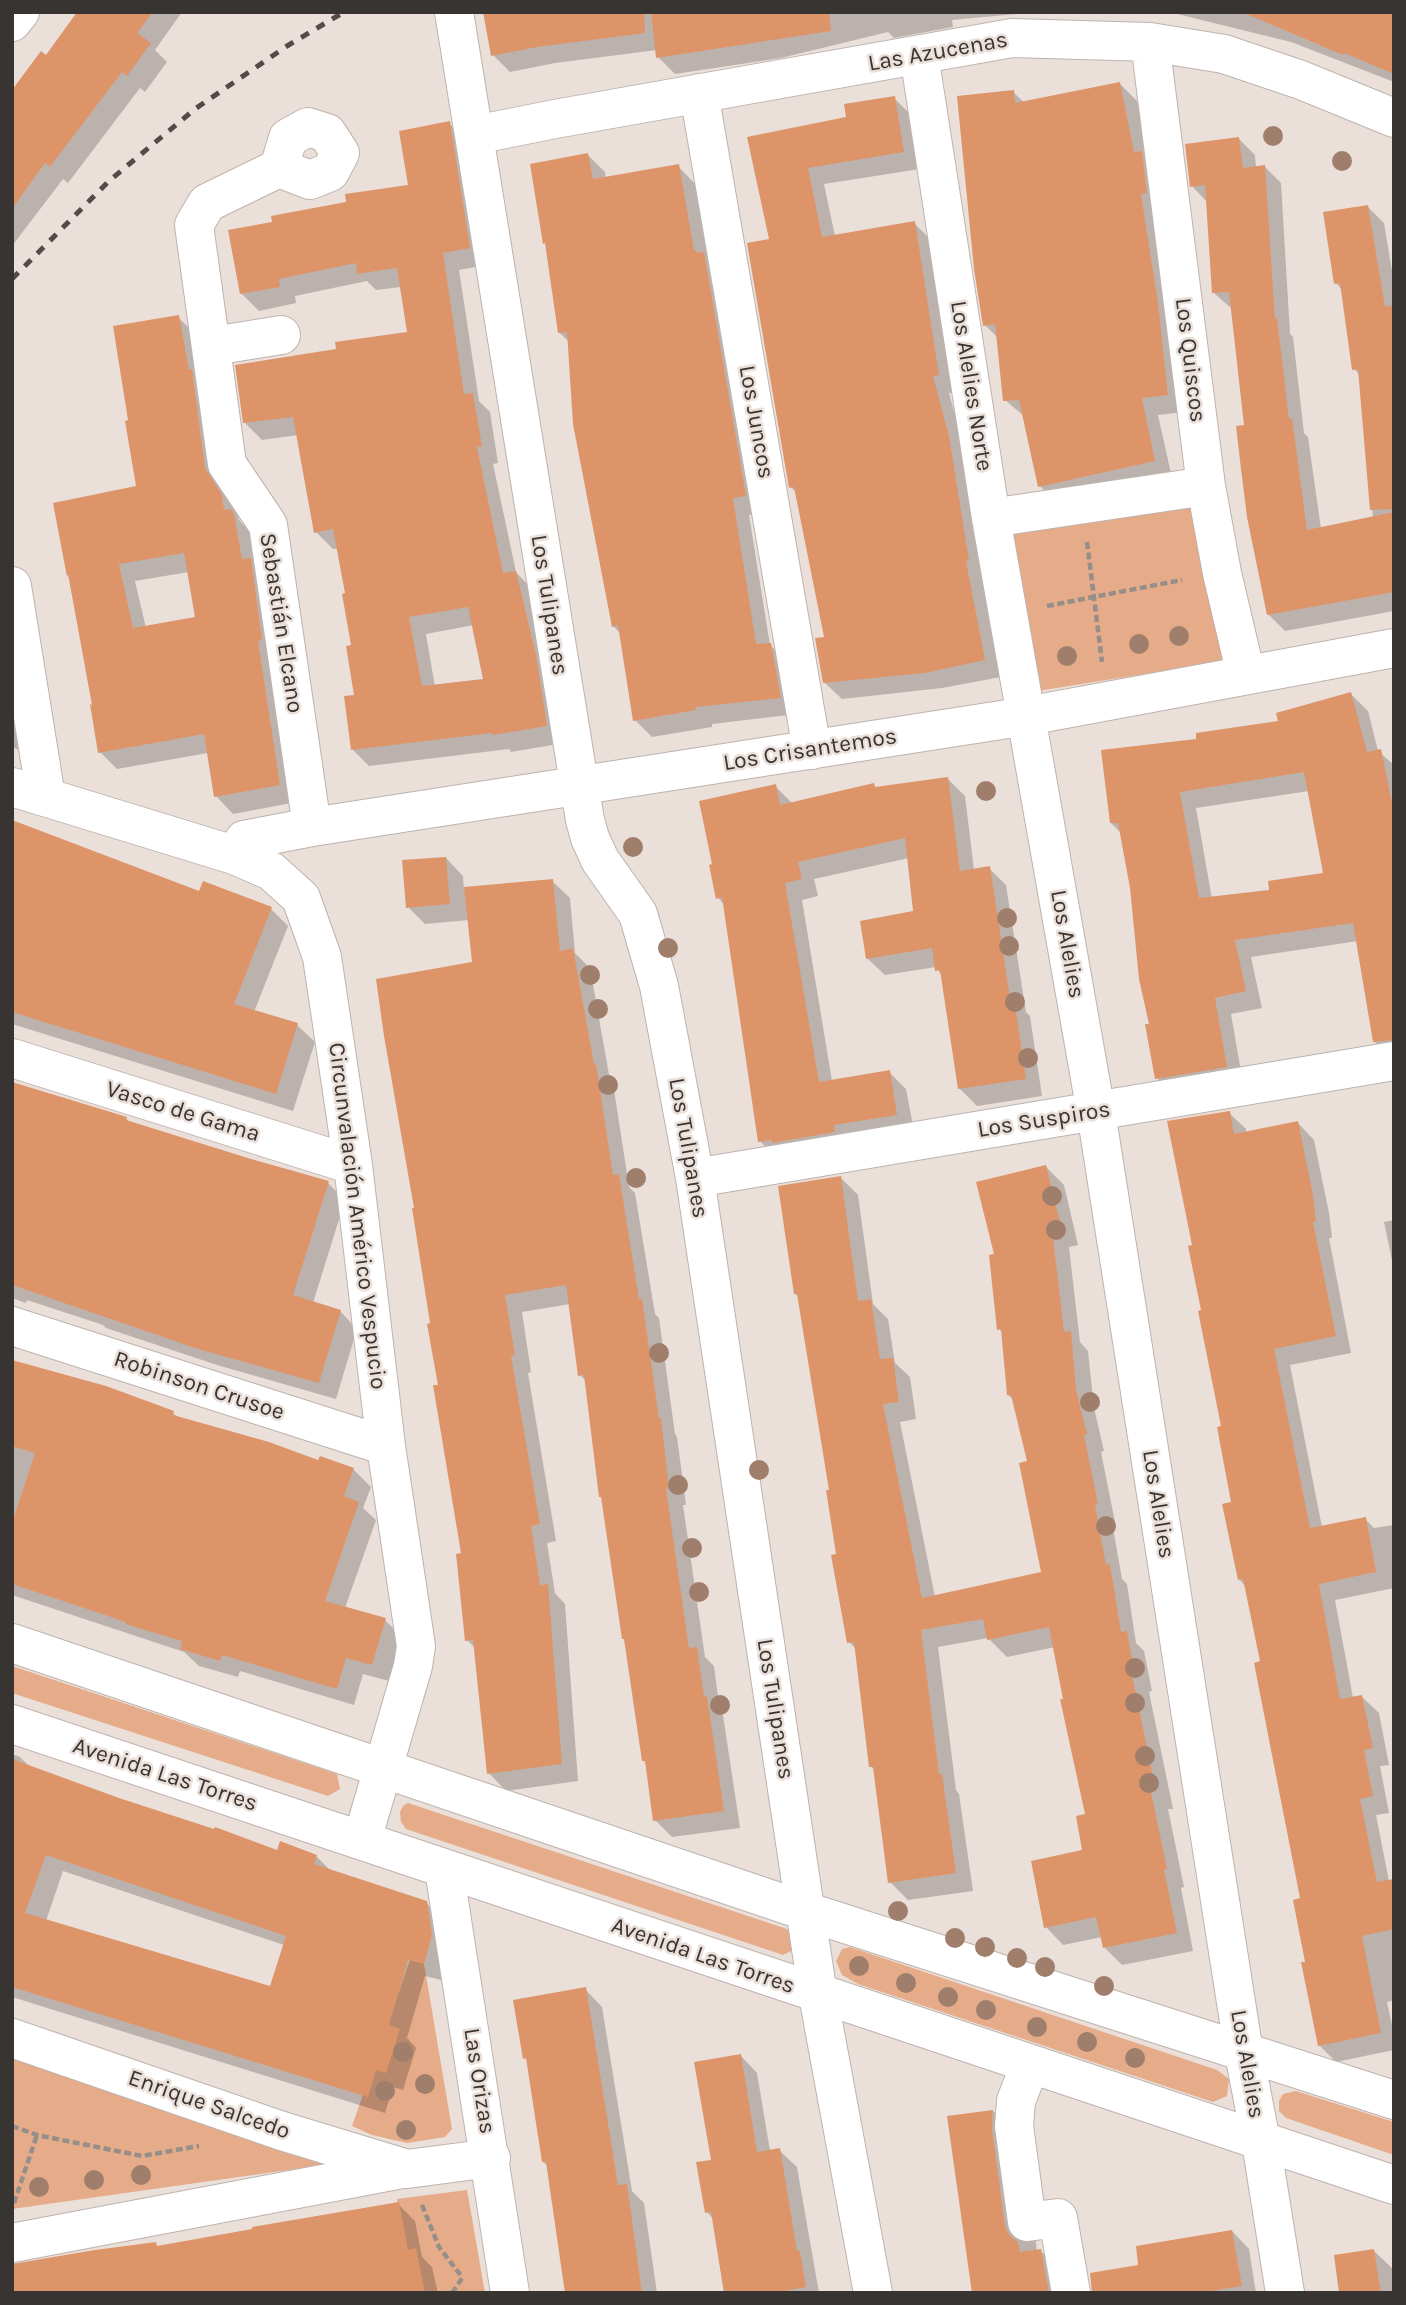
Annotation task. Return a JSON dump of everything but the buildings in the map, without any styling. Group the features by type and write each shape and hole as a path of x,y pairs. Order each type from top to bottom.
{"street":[{"path":"12,22 20,12"},
{"name":"Los Tulipanes","path":"454,16 578,787 590,838 600,860 638,914 659,986 695,1178 818,1994 873,2293"},
{"name":"Las Azucenas","path":"475,135 1012,38 1150,42 1224,54 1301,80 1394,118"},
{"name":"Los Quiscos","path":"1150,42 1206,486 1222,573 1246,675"},
{"name":"Los Alelies Norte","path":"919,55 991,518 1027,716"},
{"name":"Los Juncos","path":"699,93 812,750"},
{"name":"Sebastián Elcano","path":"279,168 207,203 194,225 227,464 268,525 312,827"},
{"path":"212,346 281,335"},
{"path":"991,518 1206,486"},
{"path":"12,586 29,792"},
{"name":"Los Crisantemos","path":"234,855 244,840 312,827 1027,716 1394,648"},
{"name":"Los Alelies","path":"1027,716 1096,1112 1244,2053 1285,2293"},
{"name":"Circunvalación Américo Vespucio","path":"29,792 234,855 271,871 301,898 323,957 353,1165 386,1446 416,1646 414,1666 362,1840"},
{"name":"Vasco de Gama","path":"12,1058 353,1165"},
{"name":"Los Suspiros","path":"695,1178 1394,1061"},
{"name":"Robinson Crusoe","path":"12,1326 386,1446"},
{"path":"12,1643 805,1911 1394,2100"},
{"name":"Avenida Las Torres","path":"12,1724 1394,2185"},
{"name":"Las Orizas","path":"444,1869 510,2293"},
{"name":"Enrique Salcedo","path":"12,2038 282,2131 407,2169"},
{"path":"1030,2065 1016,2101 1014,2126 1027,2222 1058,2218 1071,2293"},
{"name":"Enrique Salcedo","path":"12,2243 407,2169 491,2158"}],"path":[{"path":"1082,504 1107,701"},
{"path":"1008,614 1222,573"},
{"path":"12,2126 37,2134 142,2155 206,2144"},
{"path":"12,2207 37,2134"},
{"path":"407,2169 439,2247 462,2277"}],"shaded area":[{"path":"1201,506 1226,661 1031,692 1005,535"},
{"path":"12,1666 337,1774 340,1789 328,1796 12,1693"},
{"path":"408,1803 784,1928 791,1931 793,1950 783,1955 406,1829 401,1822 400,1812"},
{"path":"419,1934 452,2129 445,2137 407,2143 372,2135 352,2126"},
{"path":"850,1947 1217,2070 1229,2079 1227,2096 1213,2102 858,1984 842,1975 836,1961 842,1949"},
{"path":"12,2055 345,2162 12,2209"},
{"path":"1296,2091 1394,2122 1394,2155 1286,2118 1279,2111 1279,2101 1283,2094"},
{"path":"467,2190 485,2293 411,2293 397,2199"}],"railway":[{"path":"12,279 109,181 195,109 287,46 344,12"}]}
